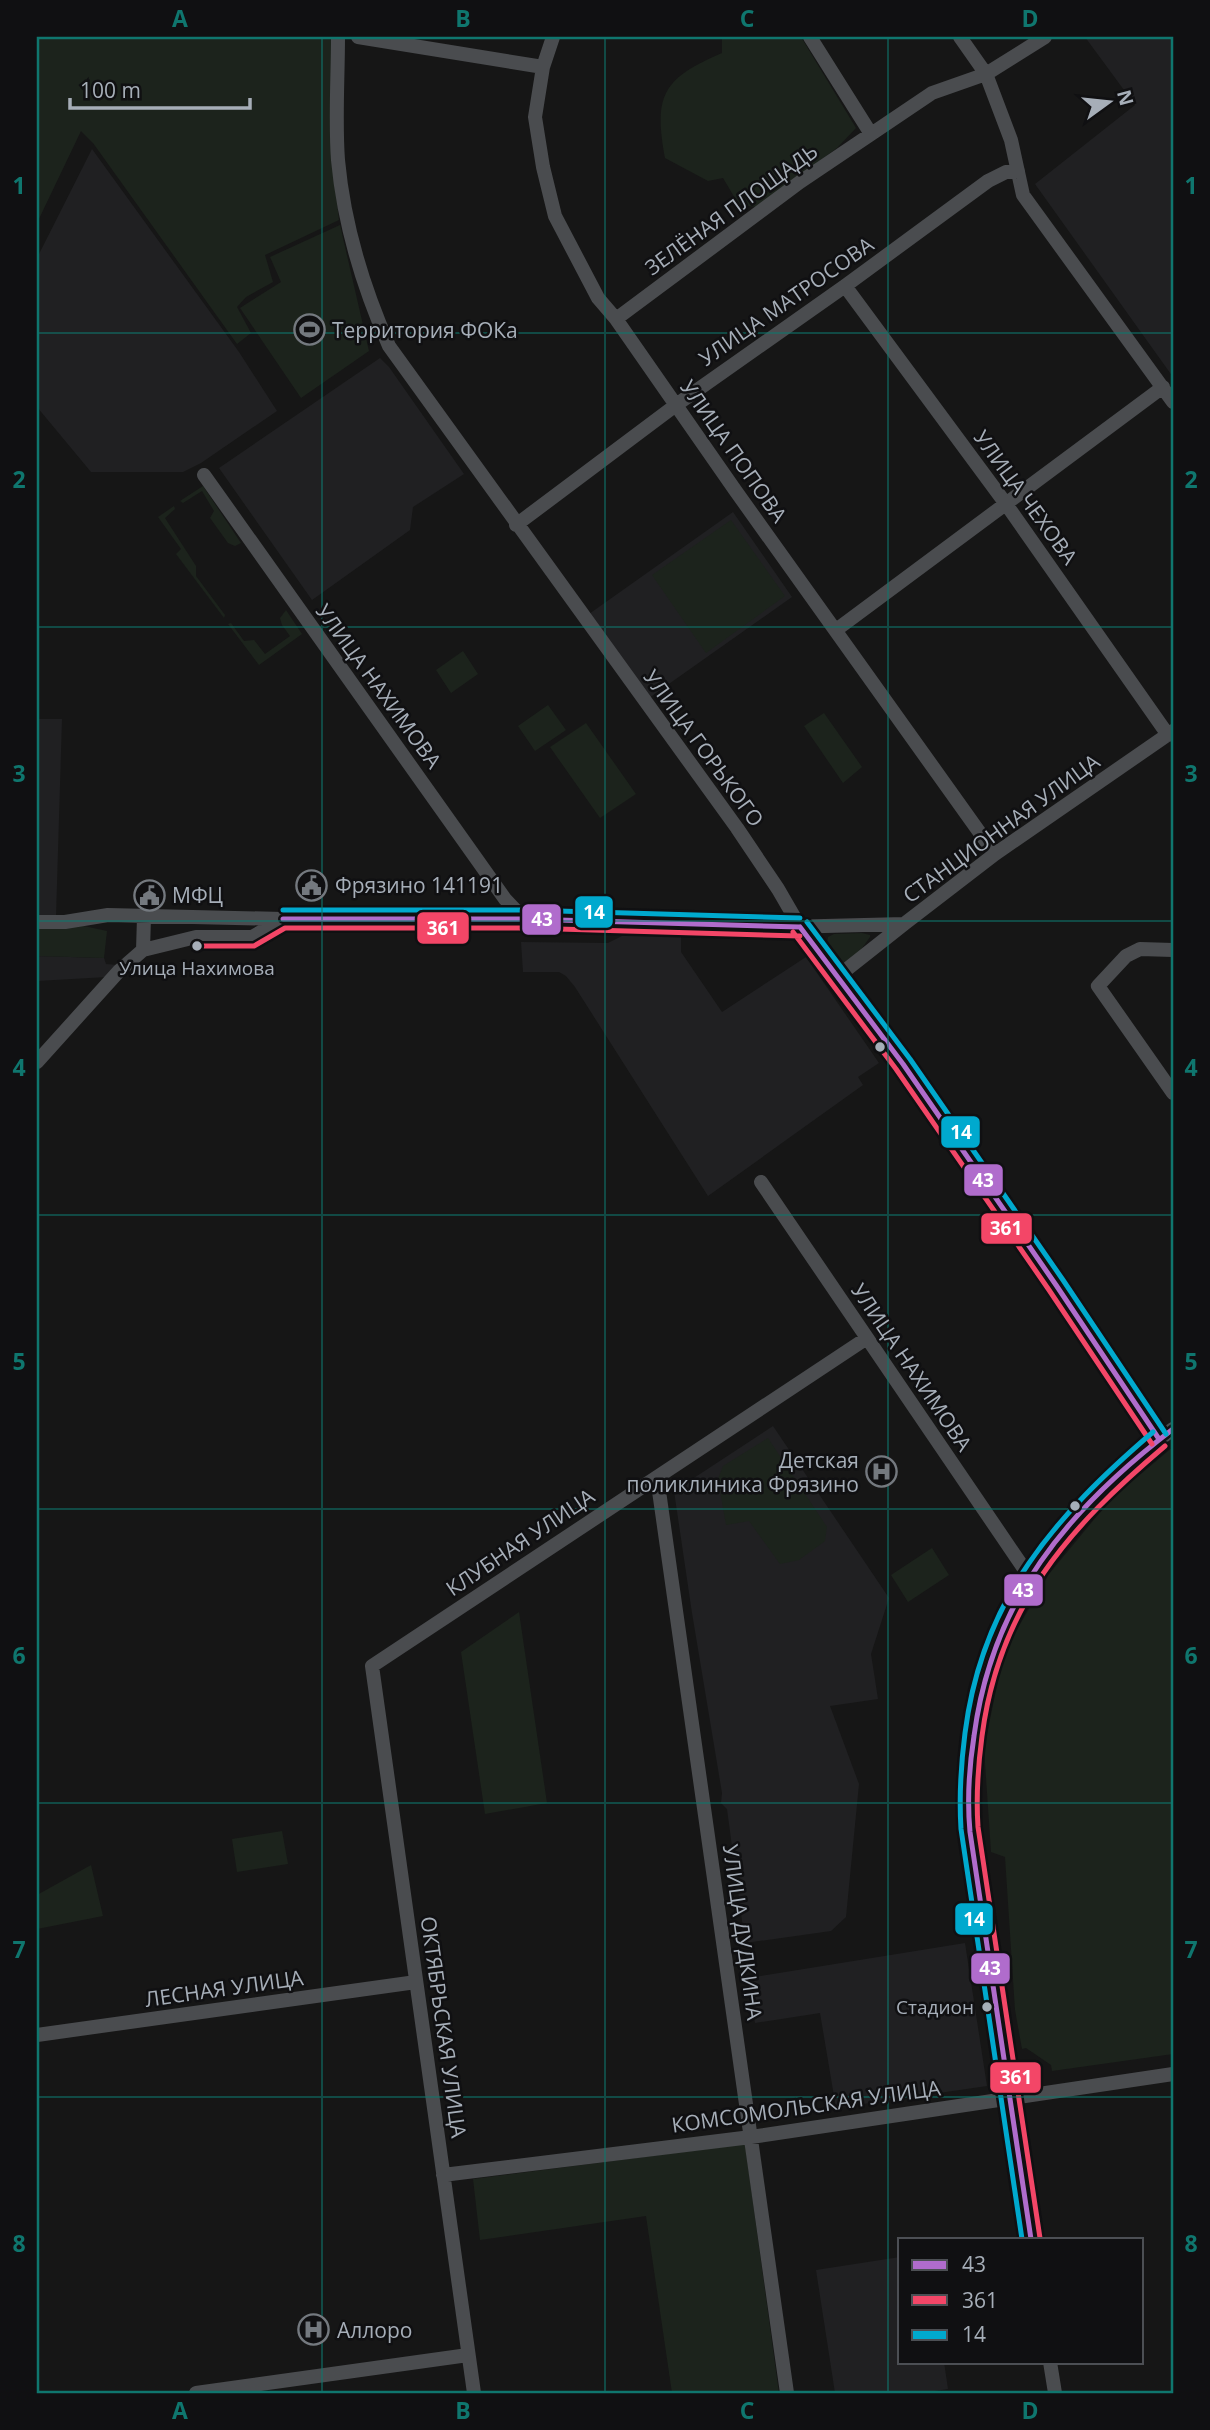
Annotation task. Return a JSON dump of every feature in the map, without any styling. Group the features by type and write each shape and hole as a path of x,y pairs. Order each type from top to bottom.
{"street":[{"name":"УЛИЦА ГОРЬКОГО","path":"338,37 338,160 349,234 369,300 388,346 737,828 800,927 903,1064 1159,1439"},
{"path":"358,37 543,67"},
{"name":"УЛИЦА ПОПОВА","path":"553,37 543,67 535,117 543,167 555,216 598,298 616,319 995,854"},
{"path":"810,37 871,134"},
{"path":"960,37 986,74 1011,140 1023,195 1173,402"},
{"name":"ЗЕЛЁНАЯ ПЛОЩАДЬ","path":"616,319 800,182 932,93 986,74 1045,37"},
{"name":"УЛИЦА МАТРОСОВА","path":"516,525 676,405 988,181 1006,172 1018,171"},
{"name":"УЛИЦА ЧЕХОВА","path":"845,286 1171,733"},
{"path":"836,630 1163,387"},
{"name":"УЛИЦА НАХИМОВА","path":"204,475 513,909 524,919"},
{"name":"СТАНЦИОННАЯ УЛИЦА","path":"37,922 65,922 108,915 283,919 524,919 800,927 904,924 995,854 1171,733"},
{"path":"143,950 144,917"},
{"path":"37,1062 119,971 143,950 196,937 252,937 283,919"},
{"path":"837,977 904,924"},
{"path":"1173,950 1140,949 1126,956 1098,986 1173,1093"},
{"name":"УЛИЦА НАХИМОВА","path":"761,1182 1029,1576"},
{"name":"КЛУБНАЯ УЛИЦА","path":"372,1666 867,1338"},
{"path":"1031,2238 969,1816 971,1755 980,1695 999,1634 1029,1576 1063,1530 1081,1511 1133,1461 1173,1429"},
{"name":"УЛИЦА ДУДКИНА","path":"657,1477 787,2393"},
{"name":"ОКТЯБРЬСКАЯ УЛИЦА","path":"372,1666 474,2393"},
{"name":"ЛЕСНАЯ УЛИЦА","path":"37,2035 416,1982"},
{"name":"КОМСОМОЛЬСКАЯ УЛИЦА","path":"443,2175 751,2137 1173,2074"},
{"path":"197,2393 468,2355"},
{"path":"1050,2364 1055,2393"}],"shaded area":[{"path":"37,37 332,37 332,160 339,220 265,255 273,282 246,297 237,307 251,333 237,344 93,143 81,131 37,223"},
{"path":"722,37 801,37 856,128 837,148 757,207 739,205 723,178 708,181 665,158 661,118 662,103 667,91 675,80 687,71 722,53"},
{"path":"1085,37 1173,37 1173,377 1035,184 1135,105"},
{"path":"92,149 239,352 277,411 201,463 183,472 91,472 37,407 37,258"},
{"name":"Территория ФОКа","path":"340,225 369,351 301,398 240,308 281,282 270,257"},
{"path":"380,358 464,474 413,507 410,530 312,600 219,468"},
{"path":"203,486 241,543 235,546 228,543 210,518 214,511 202,491 183,503 180,501"},
{"path":"174,506 175,509 165,518 196,566 196,576 225,615 224,618 176,554 181,549 158,517"},
{"path":"733,512 792,597 649,698 589,614"},
{"path":"731,520 785,596 706,653 652,575"},
{"path":"286,610 302,634 259,665 228,624 231,623 244,641 254,640 265,654 290,636 280,618"},
{"path":"463,651 478,674 451,693 436,670"},
{"path":"548,705 566,730 535,751 518,726"},
{"path":"824,713 862,767 843,783 804,726"},
{"path":"37,719 62,719 56,917 37,915"},
{"path":"586,723 636,794 600,818 550,747"},
{"path":"37,922 65,922 107,931 104,958 37,956"},
{"path":"862,933 870,937 858,954 843,963 827,944 828,937 834,934"},
{"path":"681,935 681,952 722,1012 806,957 879,1063 858,1077 863,1085 708,1196 566,976 559,972 523,972 521,942 608,943 622,936"},
{"path":"37,956 104,958 106,964 118,965 107,977 37,981"},
{"path":"773,1426 889,1598 871,1654 878,1699 830,1706 859,1784 846,1917 831,1931 745,1943 727,1809 721,1803 722,1793 674,1491"},
{"path":"768,1438 827,1527 825,1541 799,1560 780,1564 749,1521 726,1525 718,1479 723,1466"},
{"path":"1173,1447 1173,2054 1052,2071 1051,2065 1026,2048 1022,2049 1015,2010 1005,1857 991,1852 984,1748 1004,1652 1049,1574 1111,1499"},
{"path":"932,1548 949,1575 908,1602 891,1575"},
{"path":"519,1612 547,1803 485,1814 461,1652"},
{"path":"282,1831 288,1864 237,1872 232,1839"},
{"path":"91,1865 103,1916 37,1929 37,1895"},
{"path":"965,1943 987,2086 836,2108 820,2013 755,2023 748,1978"},
{"path":"745,2144 779,2393 672,2393 646,2216 480,2240 473,2179"},
{"path":"898,2257 898,2364 944,2364 948,2389 922,2393 835,2393 816,2270"}],"transit line":[{"name":"14","path":"283,910 524,910 800,918"},
{"name":"43","path":"283,919 524,919 800,927"},
{"name":"14","path":"807,922 910,1059 1166,1434"},
{"name":"43","path":"800,927 903,1064 1159,1439"},
{"name":"361","path":"196,946 254,946 285,928 524,928 800,936"},
{"name":"361","path":"793,932 896,1069 1152,1444"},
{"name":"43","path":"1031,2238 970,1832 969,1784 974,1736 983,1687 998,1642 1017,1600 1040,1562 1068,1526 1100,1492 1173,1429"},
{"name":"14","path":"1022,2238 961,1829 965,1733 974,1685 988,1641 1006,1601 1028,1564 1054,1529 1084,1496 1153,1432"},
{"name":"361","path":"1040,2238 978,1827 982,1736 991,1690 1004,1647 1022,1609 1044,1573 1098,1508 1165,1446"}],"place":[{"name":"Территория ФОКа","path":"309,330"},
{"name":"Фрязино 141191","path":"312,885"},
{"name":"МФЦ","path":"149,895"},
{"name":"Улица Нахимова","path":"197,946"},
{"name":"Детская поликлиника Фрязино","path":"882,1472"},
{"name":"Стадион","path":"987,2007"},
{"name":"Аллоро","path":"314,2330"}]}
